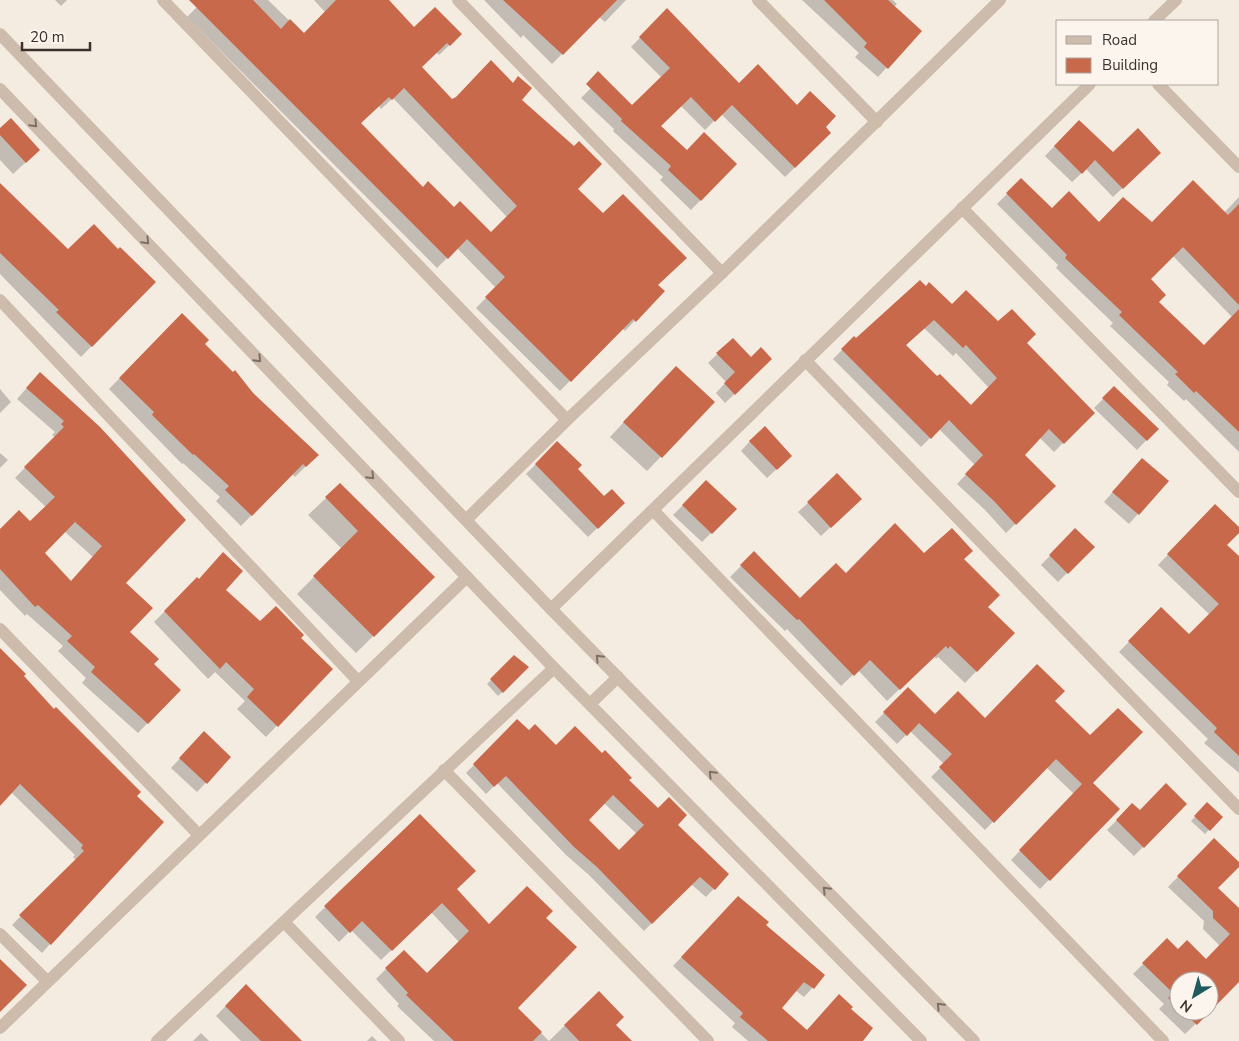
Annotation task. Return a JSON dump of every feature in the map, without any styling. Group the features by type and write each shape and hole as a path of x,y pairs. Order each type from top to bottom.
{"street":[{"path":"163,0 567,420"},
{"path":"458,0 722,273"},
{"path":"758,0 877,122"},
{"path":"466,520 567,420 722,273 1000,0"},
{"path":"1155,20 1176,0"},
{"path":"0,34 551,610 974,1041"},
{"path":"551,610 805,360 1089,85"},
{"path":"1159,85 1239,167"},
{"path":"0,89 554,668 921,1041"},
{"path":"962,208 1239,492"},
{"path":"0,300 358,681"},
{"path":"805,360 1239,809"},
{"path":"653,510 1163,1041"},
{"path":"0,1028 467,577"},
{"path":"0,629 199,835"},
{"path":"157,1041 554,668"},
{"path":"590,704 618,677"},
{"path":"444,770 708,1041"},
{"path":"284,922 399,1041"},
{"path":"0,934 47,981"}],"building":[{"path":"189,0 253,0 281,29 290,19 304,33 336,0 389,0 414,27 435,7 462,34 450,46 447,43 422,67 452,99 491,60 513,83 518,76 532,88 522,100 574,146 579,141 602,164 578,189 603,213 623,194 687,258 658,285 665,291 636,322 633,319 571,382 485,297 505,277 467,239 448,259","holes":["404,88 517,206 491,232 460,201 454,207 428,181 423,187 361,123 389,97 392,100"]},
{"path":"503,0 617,0 563,55"},
{"path":"824,0 888,0 922,31 888,69 864,47 867,43"},
{"path":"667,8 739,83 758,64 797,105 810,91 836,116 826,127 831,133 795,168 732,105 715,122 691,97 661,126 687,150 704,132 737,164 701,201 668,170 671,166 621,121 622,119 586,84 598,71 632,105 670,68 639,37"},
{"path":"11,118 40,150 26,163 0,135 0,128"},
{"path":"1079,120 1113,152 1138,128 1161,153 1123,189 1095,160 1082,174 1054,146"},
{"path":"1021,178 1052,208 1069,191 1099,222 1123,197 1152,222 1193,180 1228,215 1239,204 1239,305 1183,247 1151,279 1166,295 1159,302 1204,345 1239,309 1239,432 1196,391 1194,393 1175,374 1178,372 1119,315 1122,312 1065,258 1067,255 1006,193"},
{"path":"0,183 68,249 94,224 118,249 120,247 156,282 92,347 56,312 59,310 0,253"},
{"path":"920,280 926,286 929,282 952,304 966,290 998,321 1012,309 1036,334 1027,343 1095,413 1064,444 1049,429 1025,455 1056,486 1016,525 965,474 983,455 949,420 931,439 841,349 854,336 856,338","holes":["934,320 963,348 966,345 997,378 971,405 940,374 937,376 906,345"]},
{"path":"182,313 209,340 205,344 233,372 235,370 253,393 319,455 306,467 303,464 252,516 225,490 229,486 193,455 152,415 154,412 119,378"},
{"path":"733,338 751,357 761,347 772,359 735,395 724,383 735,372 716,353"},
{"path":"676,366 715,402 662,458 623,422"},
{"path":"40,372 100,427 186,520 126,583 153,608 130,632 159,659 154,664 181,690 148,724 91,672 95,667 67,641 72,636 38,605 35,607 0,569 0,529 19,510 30,521 55,497 24,467 64,427 61,424 64,421 26,388","holes":["75,522 102,546 71,581 45,553"]},
{"path":"1114,386 1159,429 1147,441 1102,398"},
{"path":"765,426 792,456 777,470 749,441"},
{"path":"557,441 582,465 578,469 604,496 612,489 625,503 598,529 535,464"},
{"path":"1142,458 1169,481 1139,515 1112,492"},
{"path":"837,473 862,499 831,528 807,502"},
{"path":"706,480 737,509 712,534 682,505"},
{"path":"340,483 435,577 374,637 313,576 358,531 325,497"},
{"path":"1215,504 1239,527 1239,533 1227,545 1239,556 1239,756 1214,732 1217,728 1128,641 1161,607 1189,634 1219,604 1167,554"},
{"path":"895,523 924,553 952,528 973,551 964,559 1000,595 988,607 1015,633 977,672 950,646 948,649 946,646 900,690 870,660 854,676 799,619 797,620 740,565 754,551 800,598 836,563 846,573"},
{"path":"1075,528 1095,547 1068,574 1049,555"},
{"path":"223,552 243,571 226,590 260,621 276,606 304,635 301,638 333,669 278,727 247,697 254,689 226,662 220,669 164,611 197,577 199,579"},
{"path":"0,648 26,674 24,676 54,709 56,707 141,792 137,796 164,822 51,945 19,915 84,851 81,848 83,845 20,784 0,806"},
{"path":"514,655 529,667 503,693 490,679"},
{"path":"1037,664 1065,691 1055,701 1090,735 1118,708 1143,732 1093,783 1120,809 1050,881 1019,850 1082,784 1056,759 994,823 939,767 952,754 919,723 907,736 883,712 908,687 935,714 958,691 985,718"},
{"path":"517,719 529,730 535,724 556,745 575,726 602,753 605,750 632,778 629,780 658,808 669,797 687,815 678,825 729,874 715,890 700,877 652,924 506,776 494,787 473,764","holes":["613,795 644,825 619,850 589,820"]},
{"path":"204,731 231,757 207,784 179,758"},
{"path":"1166,783 1187,804 1144,848 1116,820 1132,803 1140,810"},
{"path":"1207,802 1223,817 1210,831 1194,816"},
{"path":"420,814 476,871 457,889 489,924 527,886 553,911 546,918 577,947 518,1008 542,1032 533,1041 454,1041 406,995 408,993 385,968 404,950 427,973 469,931 442,903 392,951 362,921 350,933 324,906"},
{"path":"1214,838 1239,862 1239,867 1218,888 1239,908 1239,982 1219,1002 1219,971 1169,971 1169,989 1142,963 1167,938 1178,949 1187,940 1206,959 1230,934 1213,918 1213,911 1177,876"},
{"path":"738,896 769,922 766,925 825,975 814,989 804,982 782,1008 807,1030 839,994 853,1007 851,1009 873,1028 863,1041 768,1041 740,1017 743,1013 681,957"},
{"path":"0,959 27,985 0,1012"},
{"path":"246,984 302,1041 261,1041 225,1006"},
{"path":"599,991 624,1017 616,1025 632,1041 579,1041 564,1025"},
{"path":"1193,1021 1201,1021 1197,1025"}]}
